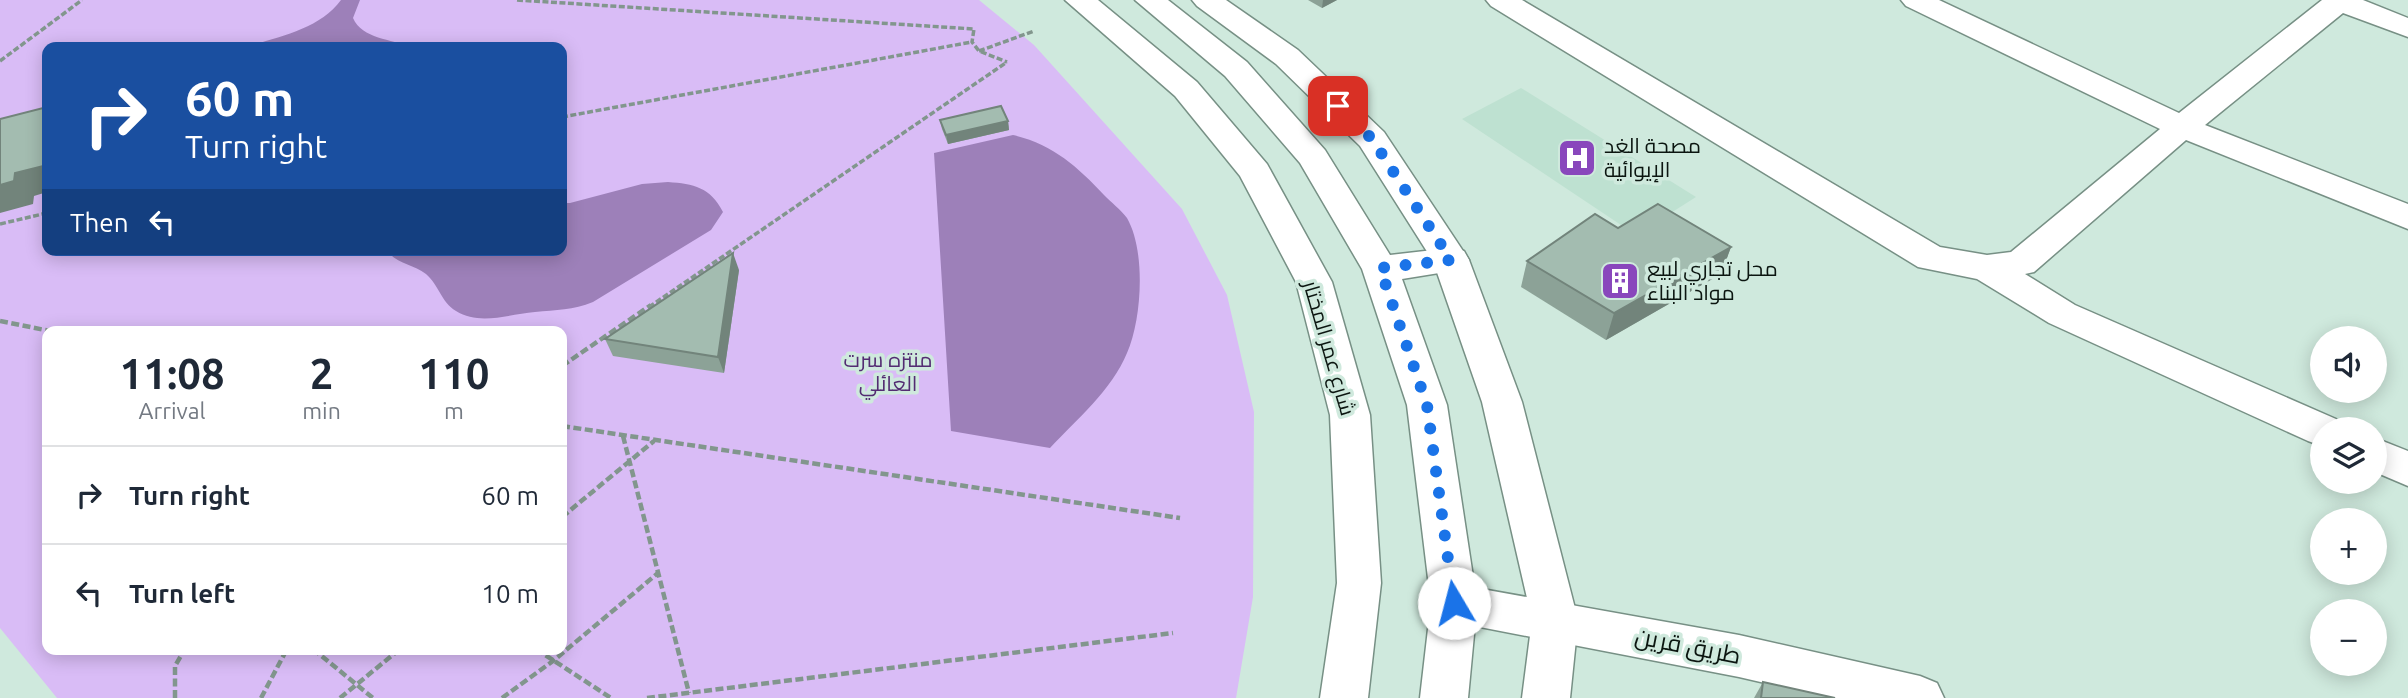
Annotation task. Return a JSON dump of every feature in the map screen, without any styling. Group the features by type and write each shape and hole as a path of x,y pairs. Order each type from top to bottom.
{"street":[{"name":"شارع عمر المختار","path":"1080,0 1186,89 1255,172 1314,282 1350,415 1359,583 1344,698"},
{"path":"1150,0 1236,69 1313,157 1380,268 1427,405 1454,603 1444,698"},
{"path":"1207,0 1287,57 1372,139 1451,260 1502,402 1555,620 1546,698"},
{"path":"1501,0 1931,258 1987,268 2021,263 2182,127 2340,0 2408,28"},
{"path":"1916,0 2182,127 2408,217"},
{"path":"1380,268 1451,260"},
{"path":"1987,268 2062,314 2310,425"},
{"path":"2387,459 2408,469"},
{"name":"طريق قرين","path":"1454,603 1739,656 1920,698"}],"path":[{"path":"0,61 82,0"},
{"path":"517,0 974,29 972,42 979,51 1007,62 567,363"},
{"path":"979,51 1034,31"},
{"path":"567,116 972,42"},
{"path":"0,224 42,215"},
{"path":"0,321 42,329"},
{"path":"567,427 1180,518"},
{"path":"623,435 689,693"},
{"path":"567,513 654,441"},
{"path":"567,649 658,573"},
{"path":"647,698 1173,633"},
{"path":"175,698 175,667 182,655"},
{"path":"261,698 284,655"},
{"path":"320,655 373,698"},
{"path":"340,698 393,655"},
{"path":"544,655 611,698"},
{"path":"502,698 559,655"}],"shaded area":[{"path":"341,0 360,0 353,18 357,25 370,34 394,42 263,42 311,25"},
{"name":"مصحة الغد الإيوائية","path":"1521,88 1696,197 1636,235 1462,119"},
{"path":"1013,135 1052,150 1084,175 1127,218 1137,248 1139,304 1127,353 1112,380 1093,404 1050,448 951,431 934,153"},
{"path":"668,182 700,188 713,197 723,212 711,230 593,302 578,307 495,318 475,318 456,311 426,274 393,256 567,256 567,203 642,184"}],"green space":[{"name":"منتزه سرت العائلي","path":"0,0 979,0 1034,45 1182,209 1227,295 1254,412 1253,597 1236,698 57,698 0,628"}],"building":[{"path":"1001,106 1008,121 946,135 940,120"},
{"path":"42,108 42,166 15,173 14,181 0,185 0,119"},
{"path":"1658,204 1731,247 1614,313 1527,261 1595,214 1618,228"},
{"path":"733,253 718,357 605,339"},
{"path":"1763,682 1835,698 1761,698"}],"place":[{"name":"مصحة الغد الإيوائية","path":"1577,158"},
{"name":"محل تجاري لبيع مواد البناء","path":"1620,281"}],"route":[{"path":"1338,106 1372,139 1451,260 1380,268 1427,405 1454,603"}]}
